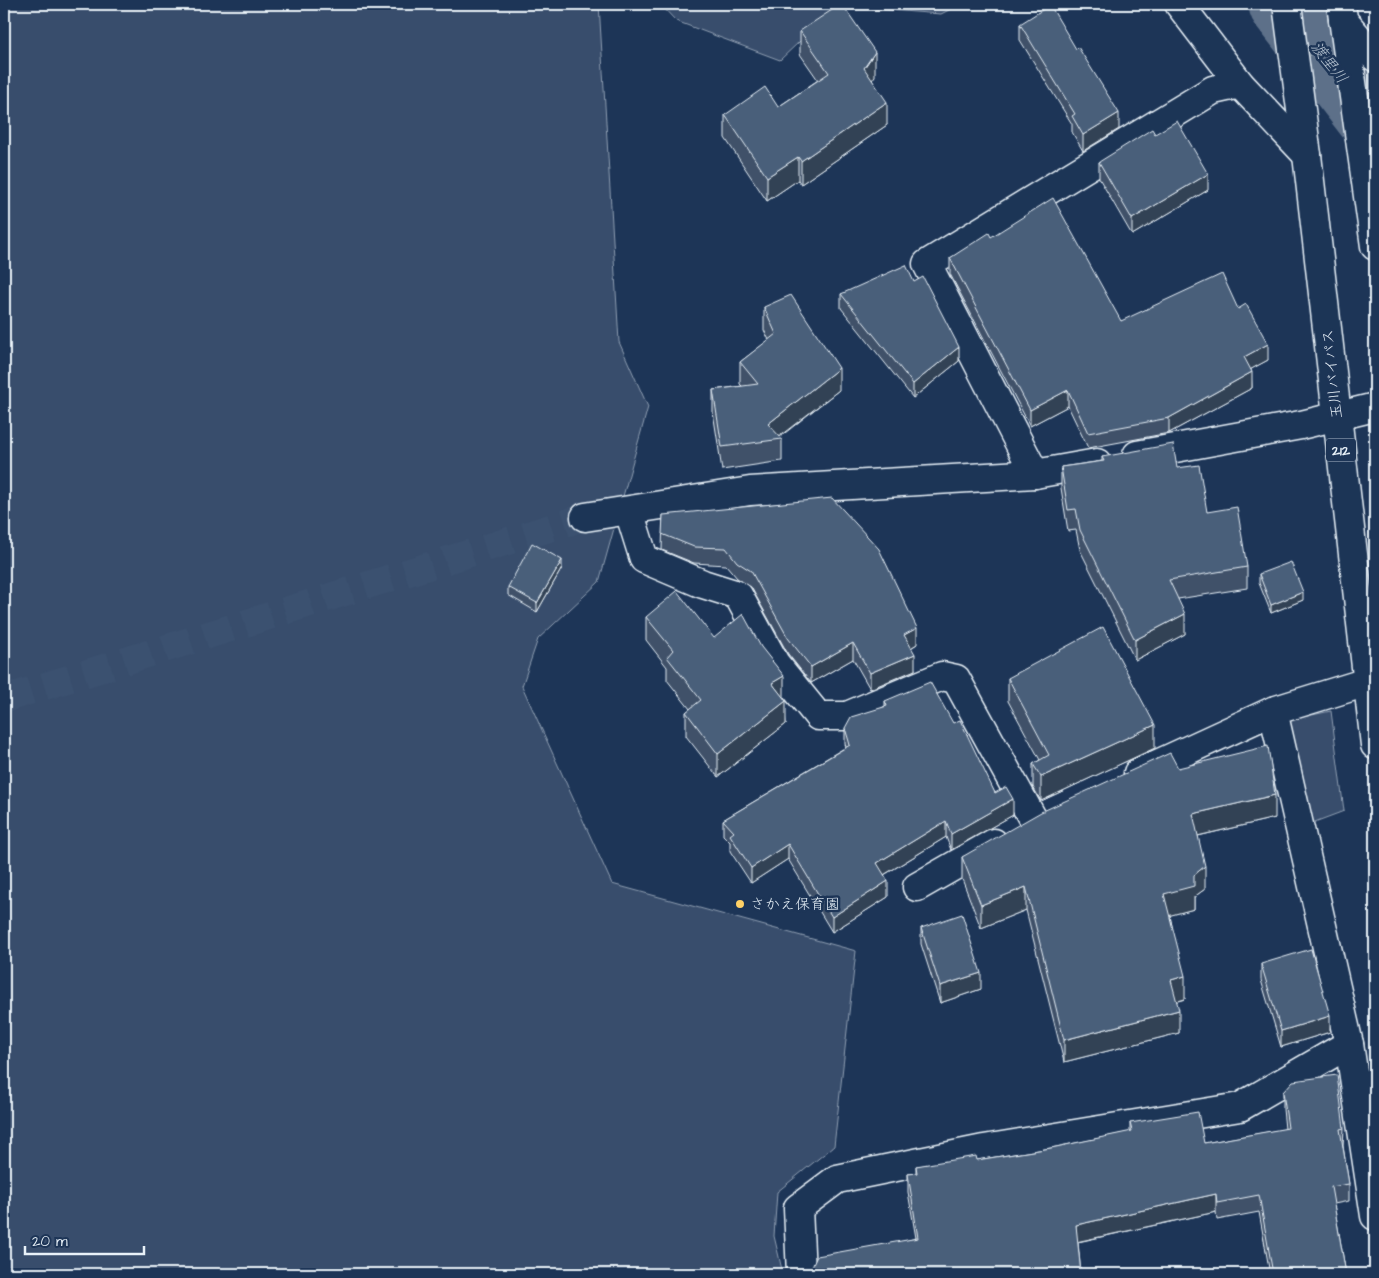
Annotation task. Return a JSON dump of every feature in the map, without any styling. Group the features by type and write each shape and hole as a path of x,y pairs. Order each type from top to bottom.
{"main road":[{"path":"1179,4 1240,84 1307,155"},
{"name":"玉川バイパス","path":"1287,4 1307,155 1375,745"},
{"path":"1342,12 1375,57"},
{"path":"1342,12 1374,235"},
{"path":"1035,474 927,264 1213,90 1240,84"},
{"path":"585,518 750,491 1035,474 1301,425 1375,407"},
{"path":"629,510 644,559 703,584 738,595 775,663 818,716 847,716 942,676 956,679 1034,821"},
{"path":"1113,784 1273,711 1367,682"},
{"path":"1273,711 1349,1044 1375,1216"},
{"path":"917,886 1034,821 1060,809"},
{"path":"801,1274 798,1208 837,1179 984,1149 1240,1107 1349,1044"}],"shaded area":[{"path":"4,4 599,4 619,342 648,407 599,582 538,639 522,686 612,884 856,951 834,1146 777,1192 774,1236 783,1274 4,1274"},
{"path":"660,4 961,4 941,14 837,6 780,60 676,21"},
{"path":"1331,711 1344,811 1312,823 1288,720"}],"building":[{"path":"841,4 875,52 864,68 887,102 801,161 798,157 767,177 725,115 765,87 778,107 829,73 800,31"},
{"path":"1050,5 1076,49 1078,47 1119,113 1083,135 1072,116 1075,114 1020,24"},
{"path":"1177,121 1208,174 1132,219 1099,162 1152,129 1155,134"},
{"path":"1053,198 1121,321 1222,274 1238,309 1246,304 1268,344 1244,357 1252,372 1169,418 1088,433 1068,390 1030,410 950,258 989,233 991,237"},
{"path":"906,265 914,282 923,277 959,347 913,384 841,294"},
{"path":"791,295 839,368 768,424 782,439 722,447 713,390 758,384 740,362 776,334 764,307"},
{"path":"1173,444 1177,468 1199,465 1207,512 1237,507 1247,567 1169,580 1185,614 1135,640 1080,530 1076,509 1068,510 1061,467 1104,461 1102,457"},
{"path":"832,498 879,549 917,628 904,635 915,654 870,673 853,643 811,667 788,638 751,571 737,562 726,548 694,547 662,534 663,515"},
{"path":"532,543 562,560 537,603 508,587"},
{"path":"1291,562 1303,592 1271,605 1259,574"},
{"path":"677,591 714,638 743,614 761,647 784,676 772,683 786,701 718,754 686,712 701,700 667,657 673,650 646,617"},
{"path":"1103,627 1155,725 1041,777 1033,764 1049,755 1008,678"},
{"path":"930,682 953,723 960,720 995,793 1006,787 1013,799 951,834 946,821 877,863 888,881 832,917 788,844 751,868 730,835 734,832 723,820 850,745 845,728 851,717 887,706 885,701"},
{"path":"1268,746 1275,795 1193,814 1205,866 1194,875 1194,886 1164,894 1185,976 1171,980 1179,1010 1064,1040 1026,887 981,905 962,857 1041,812 1170,753 1178,768"},
{"path":"962,914 981,973 940,986 921,928"},
{"path":"1311,949 1330,1016 1281,1031 1261,964"},
{"path":"1337,1075 1344,1128 1340,1129 1349,1184 1331,1187 1346,1274 1273,1274 1259,1195 1217,1203 1216,1194 1076,1225 1081,1274 814,1274 812,1267 817,1256 918,1238 908,1174 917,1173 916,1166 976,1156 977,1160 1051,1148 1132,1131 1130,1123 1198,1112 1204,1143 1288,1128 1283,1092 1293,1081"}],"waterway":[{"name":"渡里川","path":"1284,4 1375,121"}],"tunnel":[{"path":"4,699 585,517"}],"place":[{"name":"さかえ保育園","path":"740,904"}]}
